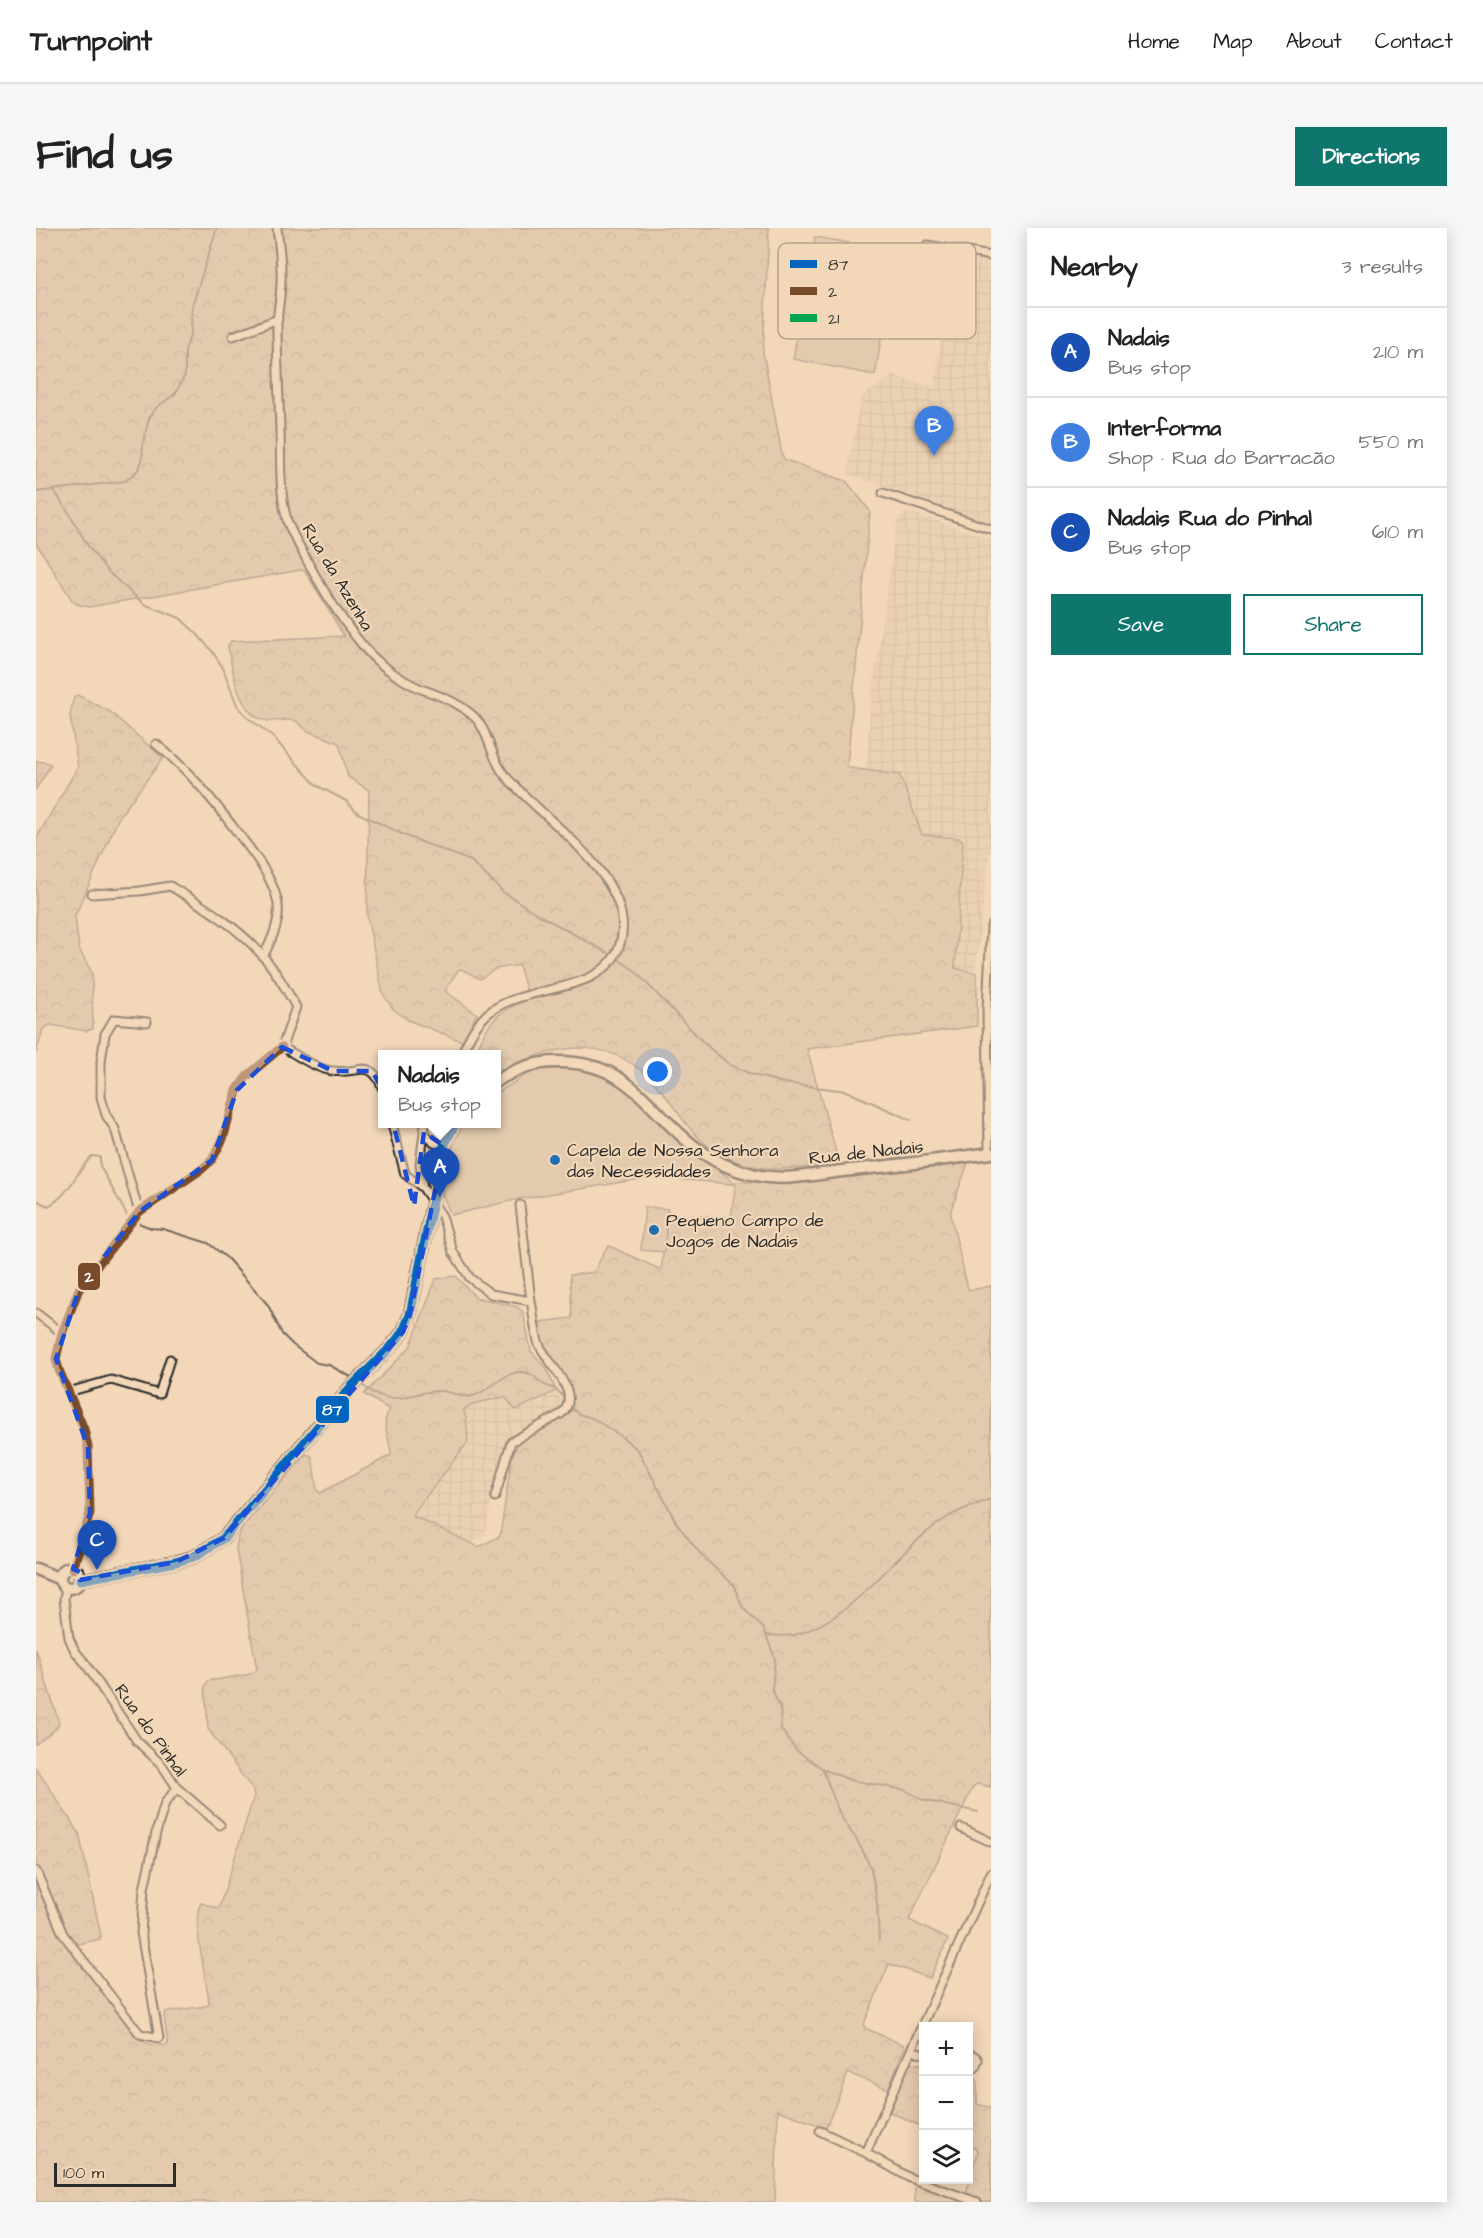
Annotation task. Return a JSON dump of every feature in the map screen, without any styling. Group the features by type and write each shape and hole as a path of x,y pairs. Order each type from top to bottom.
{"street":[{"name":"Rua da Azenha","path":"277,228 281,279 278,319 282,491 287,522 333,604 357,638 374,658 417,687 453,700 475,716 502,772 532,804 591,859 614,891 622,919 620,946 608,967 591,978 521,997 492,1009 482,1018 463,1050"},
{"path":"976,253 991,256"},
{"path":"233,336 278,319"},
{"path":"883,493 991,529"},
{"path":"156,744 192,774 211,796 252,851 269,879 277,901 277,924 263,957"},
{"path":"73,1569 90,1513 88,1447 84,1429 56,1359 62,1333 79,1289 139,1212 212,1160 223,1139 237,1090 247,1076 282,1047 297,1007 263,957 246,939 215,914 170,886 141,891 92,894"},
{"path":"990,1153 987,1010 991,926"},
{"path":"139,1212 115,1129 106,1115 101,1097 101,1062 105,1034 114,1019 147,1022"},
{"path":"282,1047 316,1065 333,1071 365,1069 372,1071 378,1077"},
{"name":"Rua de Nadais","path":"501,1079 517,1070 543,1062 590,1065 614,1074 633,1087 694,1146 726,1165 753,1175 788,1177 990,1153"},
{"path":"393,1128 405,1174 434,1200 442,1216 453,1251 470,1278 491,1294 531,1301"},
{"path":"423,1188 420,1164 425,1128"},
{"path":"425,1128 434,1143 444,1146"},
{"path":"36,1569 63,1583 76,1586 80,1580 131,1572 194,1557 224,1538 236,1526 351,1387 403,1332 410,1315 444,1146 453,1128"},
{"path":"495,1497 511,1442 561,1414 566,1410 569,1401 557,1371 539,1344 531,1301 520,1205"},
{"path":"36,1313 62,1333"},
{"path":"68,1392 111,1380 159,1394 170,1359"},
{"path":"63,1583 63,1571 73,1569 78,1572 80,1580"},
{"name":"Rua do Pinhal","path":"36,1870 63,1934 140,2034 159,2038 141,1933 144,1889 165,1803 177,1788 162,1765 137,1741 75,1651 69,1638 63,1583"},
{"path":"177,1788 220,1825"},
{"path":"960,1828 991,1842"},
{"path":"866,2153 991,1873"},
{"path":"911,2050 919,2052"},
{"path":"973,2055 978,2061 973,2068"},
{"path":"820,2131 910,2178 976,2202"}],"highlighted area":[{"path":"282,1047 333,1071 372,1071 386,1095 414,1206 424,1132 444,1146 410,1315 403,1332 224,1538 176,1562 80,1580 80,1572 73,1569 90,1513 88,1447 56,1359 79,1289 139,1212 212,1160 237,1090"}],"shaded area":[{"path":"976,259 991,262 991,524 847,473 861,397 893,376 934,387 941,339 976,339"},
{"path":"910,512 991,539 991,839 975,971 955,968 963,841 922,835 901,776 866,770 871,700 897,522 899,517"},
{"path":"556,1391 564,1405 558,1414 506,1441 494,1486 485,1535 472,1543 413,1516 463,1411 476,1403 505,1397 517,1410"}],"green space":[{"path":"36,228 769,228 763,352 782,455 785,460 846,481 870,511 847,766 900,775 922,835 959,838 963,841 955,968 977,973 977,1026 807,1049 839,1163 829,1166 783,1169 761,1167 738,1162 717,1152 694,1133 658,1087 640,1070 622,1058 603,1051 584,1048 564,1049 501,1070 501,1050 480,1050 478,1048 487,1029 497,1016 529,999 519,965 495,969 480,979 461,969 458,970 445,991 477,1014 462,1041 408,1020 393,1009 383,994 367,916 369,790 348,777 339,743 308,731 296,721 268,721 258,718 243,702 238,691 228,646 231,641 344,636 305,571 89,607 72,600 36,543"},
{"path":"815,237 850,243 814,243"},
{"path":"797,339 881,339 875,375 793,359"},
{"path":"77,695 109,711 163,758 119,817 75,916 79,949 92,973 93,1029 87,1031 50,1025 43,1029 36,1053 36,839 78,767 70,716 74,697"},
{"path":"36,761 51,765 36,789"},
{"path":"543,1069 571,1069 598,1073 611,1079 635,1096 690,1151 725,1175 734,1184 653,1177 519,1199 451,1215 441,1191 454,1141 462,1128 501,1128 501,1091 526,1075"},
{"path":"966,1163 967,1166 951,1210 951,1217 968,1289 991,1286 991,1787 977,1784 973,1787 909,1920 948,1939 930,1978 889,1964 864,2024 865,2028 905,2046 889,2087 886,2088 848,2073 826,2128 778,2110 775,2202 36,2202 36,1768 79,1833 101,1936 100,1939 69,1948 136,2037 151,2044 168,2045 164,2016 166,2012 209,2004 198,1937 198,1912 201,1903 217,1908 220,1905 254,1796 253,1790 208,1729 205,1687 208,1681 251,1674 257,1670 236,1549 238,1536 244,1525 306,1454 312,1456 317,1490 320,1493 391,1455 385,1425 390,1410 364,1394 410,1347 436,1279 456,1276 475,1297 517,1307 523,1312 531,1351 547,1369 556,1391 516,1410 505,1397 476,1403 463,1410 466,1417 468,1442 413,1516 479,1547 500,1536 512,1456 519,1442 568,1415 572,1410 569,1385 542,1345 538,1326 540,1322 572,1318 570,1275 594,1272 609,1246 661,1270 668,1215 731,1217 736,1182 805,1182"},
{"name":"Pequeno Campo de Jogos de Nadais","path":"645,1207 668,1209 664,1252 641,1250"},
{"path":"36,1649 59,1723 36,1744"},
{"path":"919,2064 919,2125 890,2112 908,2065"},
{"path":"973,2078 977,2080 977,2104 991,2108 991,2202 915,2202 917,2184 964,2199 968,2184 973,2184 977,2148 973,2146"}],"waterway":[{"path":"36,492 125,481 137,471 142,461 143,443 149,418 157,407 175,394 185,375 185,350 191,333 192,306 217,228"},
{"path":"53,489 88,546 108,572 144,604 180,618 196,633 223,668 237,705 248,718 271,735 316,785 346,801 358,813 406,836 471,861 503,892 539,915 608,953"},
{"path":"618,959 634,970 706,1045 730,1065 751,1074 784,1083 846,1091 911,1120"},
{"path":"36,1200 48,1206 55,1202 92,1156 100,1157 100,1166 129,1219"},
{"path":"136,1222 208,1243 227,1258 268,1305 282,1334 293,1345 317,1363 329,1365 351,1377"},
{"path":"363,1386 374,1393 393,1398 441,1391 468,1397 480,1393 510,1374 526,1372 544,1385 556,1390 565,1400"},
{"path":"568,1405 579,1414 594,1419 621,1436 638,1450 677,1524 703,1557 734,1585 743,1608 764,1629 775,1659 772,1689 780,1708 781,1729 796,1750 823,1769 850,1780 905,1790 923,1800 978,1812"},
{"path":"767,1635 794,1635 838,1614 929,1531 953,1514 991,1499"},
{"path":"823,1770 840,1815 858,1842 871,1868 877,1903 879,1941"}],"transit line":[{"name":"2","path":"73,1569 90,1513 88,1447 84,1429 56,1359 62,1333 79,1289 139,1212 212,1160 223,1139 237,1090 247,1076 282,1047"},
{"name":"87","path":"80,1580 194,1557 224,1538 351,1387 390,1348 403,1332 410,1315 444,1146 453,1128"}],"place":[{"name":"Interforma","path":"934,456"},
{"name":"Capela de Nossa Senhora das Necessidades","path":"555,1160"},
{"name":"Nadais","path":"440,1197"},
{"name":"Pequeno Campo de Jogos de Nadais","path":"654,1230"},
{"name":"Nadais Rua do Pinhal","path":"97,1570"}]}
